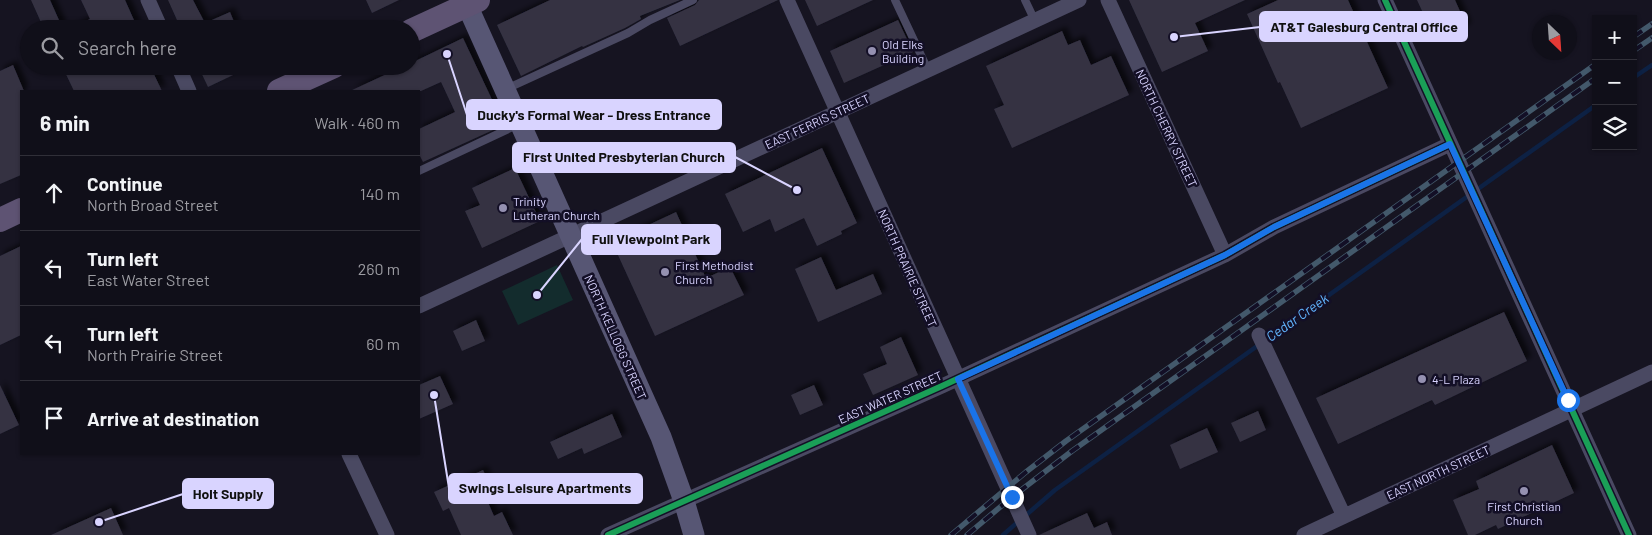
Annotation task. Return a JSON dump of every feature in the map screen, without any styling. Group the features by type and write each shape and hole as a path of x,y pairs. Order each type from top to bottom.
{"main road":[{"name":"NORTH KELLOGG STREET","path":"473,3 505,89 661,437 684,500 694,535"},
{"path":"420,27 473,3"},
{"path":"281,90 314,75"},
{"path":"0,220 20,210"}],"street":[{"path":"148,0 157,20"},
{"name":"NORTH PRAIRIE STREET","path":"787,0 1029,535"},
{"name":"EAST FERRIS STREET","path":"420,306 1079,0"},
{"name":"NORTH CHERRY STREET","path":"1108,0 1225,255"},
{"path":"1384,0 1629,535"},
{"path":"182,75 189,90"},
{"name":"EAST WATER STREET","path":"608,535 958,379 1225,255 1274,227 1450,144"},
{"path":"1259,335 1344,516"},
{"name":"EAST NORTH STREET","path":"1304,535 1652,372"},
{"path":"349,455 387,535"}],"lane":[{"path":"505,89 628,34 650,20 694,0"},
{"path":"895,0 928,70"},
{"path":"1025,0 1035,20"},
{"path":"420,171 521,123"}],"green space":[{"path":"557,265 573,300 518,325 502,291"}],"building":[{"path":"31,0 50,0 59,20 40,20"},
{"path":"81,0 125,0 134,20 88,20 90,19"},
{"path":"168,0 193,0 203,20 177,20"},
{"path":"366,0 399,0 372,13"},
{"path":"550,0 680,0 640,16 641,19 625,28 582,46 521,76 497,25"},
{"path":"699,0 778,0 680,46 667,18 695,5"},
{"path":"805,0 873,0 817,26"},
{"path":"1129,0 1245,0 1195,23 1208,51 1162,72"},
{"path":"1278,0 1348,0 1388,88 1301,128 1280,82 1278,83 1247,14"},
{"path":"1417,0 1455,0 1467,27 1436,41"},
{"path":"230,12 233,20 212,20"},
{"name":"Old Elks Building","path":"898,20 913,52 844,83 830,51"},
{"path":"1062,31 1068,45 1080,40 1091,65 1111,56 1129,95 1012,148 994,109 1004,105 986,66"},
{"path":"463,38 504,125 423,162 420,156 420,129 455,112 441,82 421,91 352,90 385,75 420,75 420,59"},
{"path":"13,65 24,90 20,90 20,175 0,184 0,71"},
{"path":"66,75 154,75 162,90 74,90"},
{"path":"202,75 233,75 208,87"},
{"path":"822,148 857,223 841,231 842,234 817,246 804,218 775,232 770,219 743,232 725,194"},
{"name":"Trinity Lutheran Church","path":"515,168 540,221 482,248 465,211 480,205 472,188"},
{"name":"First Methodist Church","path":"676,212 706,278 730,267 744,295 655,336 612,242"},
{"path":"20,246 20,335 0,345 0,256"},
{"path":"821,257 836,290 873,274 882,294 818,322 795,269"},
{"name":"4-L Plaza","path":"1504,312 1527,361 1435,405 1432,400 1338,444 1316,398"},
{"path":"476,320 485,341 462,351 453,331"},
{"path":"901,337 918,375 873,395 863,374 887,364 880,347"},
{"path":"440,376 453,404 420,419 420,385"},
{"path":"0,385 19,425 0,434"},
{"path":"814,385 823,405 800,415 791,395"},
{"path":"1258,411 1266,430 1240,442 1231,423"},
{"path":"612,414 622,437 584,454 582,448 558,459 550,442"},
{"path":"1207,428 1218,452 1180,469 1170,445"},
{"name":"First Christian Church","path":"1552,445 1574,493 1498,529 1496,525 1475,535 1468,535 1453,500 1479,489 1476,481"},
{"path":"483,470 491,487 483,491 494,516 502,512 513,535 461,535 449,508 443,511 434,492"},
{"path":"111,508 123,535 51,535"},
{"path":"1087,513 1094,528 1107,522 1112,535 1039,535"}],"waterway":[{"name":"Cedar Creek","path":"1637,75 1652,65"},
{"name":"Cedar Creek","path":"1025,516 1055,490 1592,108"},
{"name":"Cedar Creek","path":"1003,535 1019,521"}],"railway":[{"path":"1637,34 1652,24"},
{"path":"1637,48 1652,38"},
{"path":"951,535 1066,441 1592,67"},
{"path":"967,535 1012,497 1072,451 1592,81"}],"cycle path":[{"path":"1385,0 1629,535"},
{"path":"608,535 942,386 1225,255 1274,227 1450,144"}],"place":[{"name":"AT&T Galesburg Central Office","path":"1174,37"},
{"name":"Old Elks Building","path":"872,51"},
{"name":"Ducky's Formal Wear - Dress Entrance","path":"447,54"},
{"name":"First United Presbyterian Church","path":"797,190"},
{"name":"Trinity Lutheran Church","path":"503,208"},
{"name":"First Methodist Church","path":"665,272"},
{"name":"Full Viewpoint Park","path":"537,295"},
{"name":"4-L Plaza","path":"1422,379"},
{"name":"Swings Leisure Apartments","path":"434,395"},
{"name":"First Christian Church","path":"1524,491"},
{"name":"Holt Supply","path":"99,522"}],"route":[{"path":"1012,497 958,379 1225,255 1274,227 1450,144 1568,400"}]}
